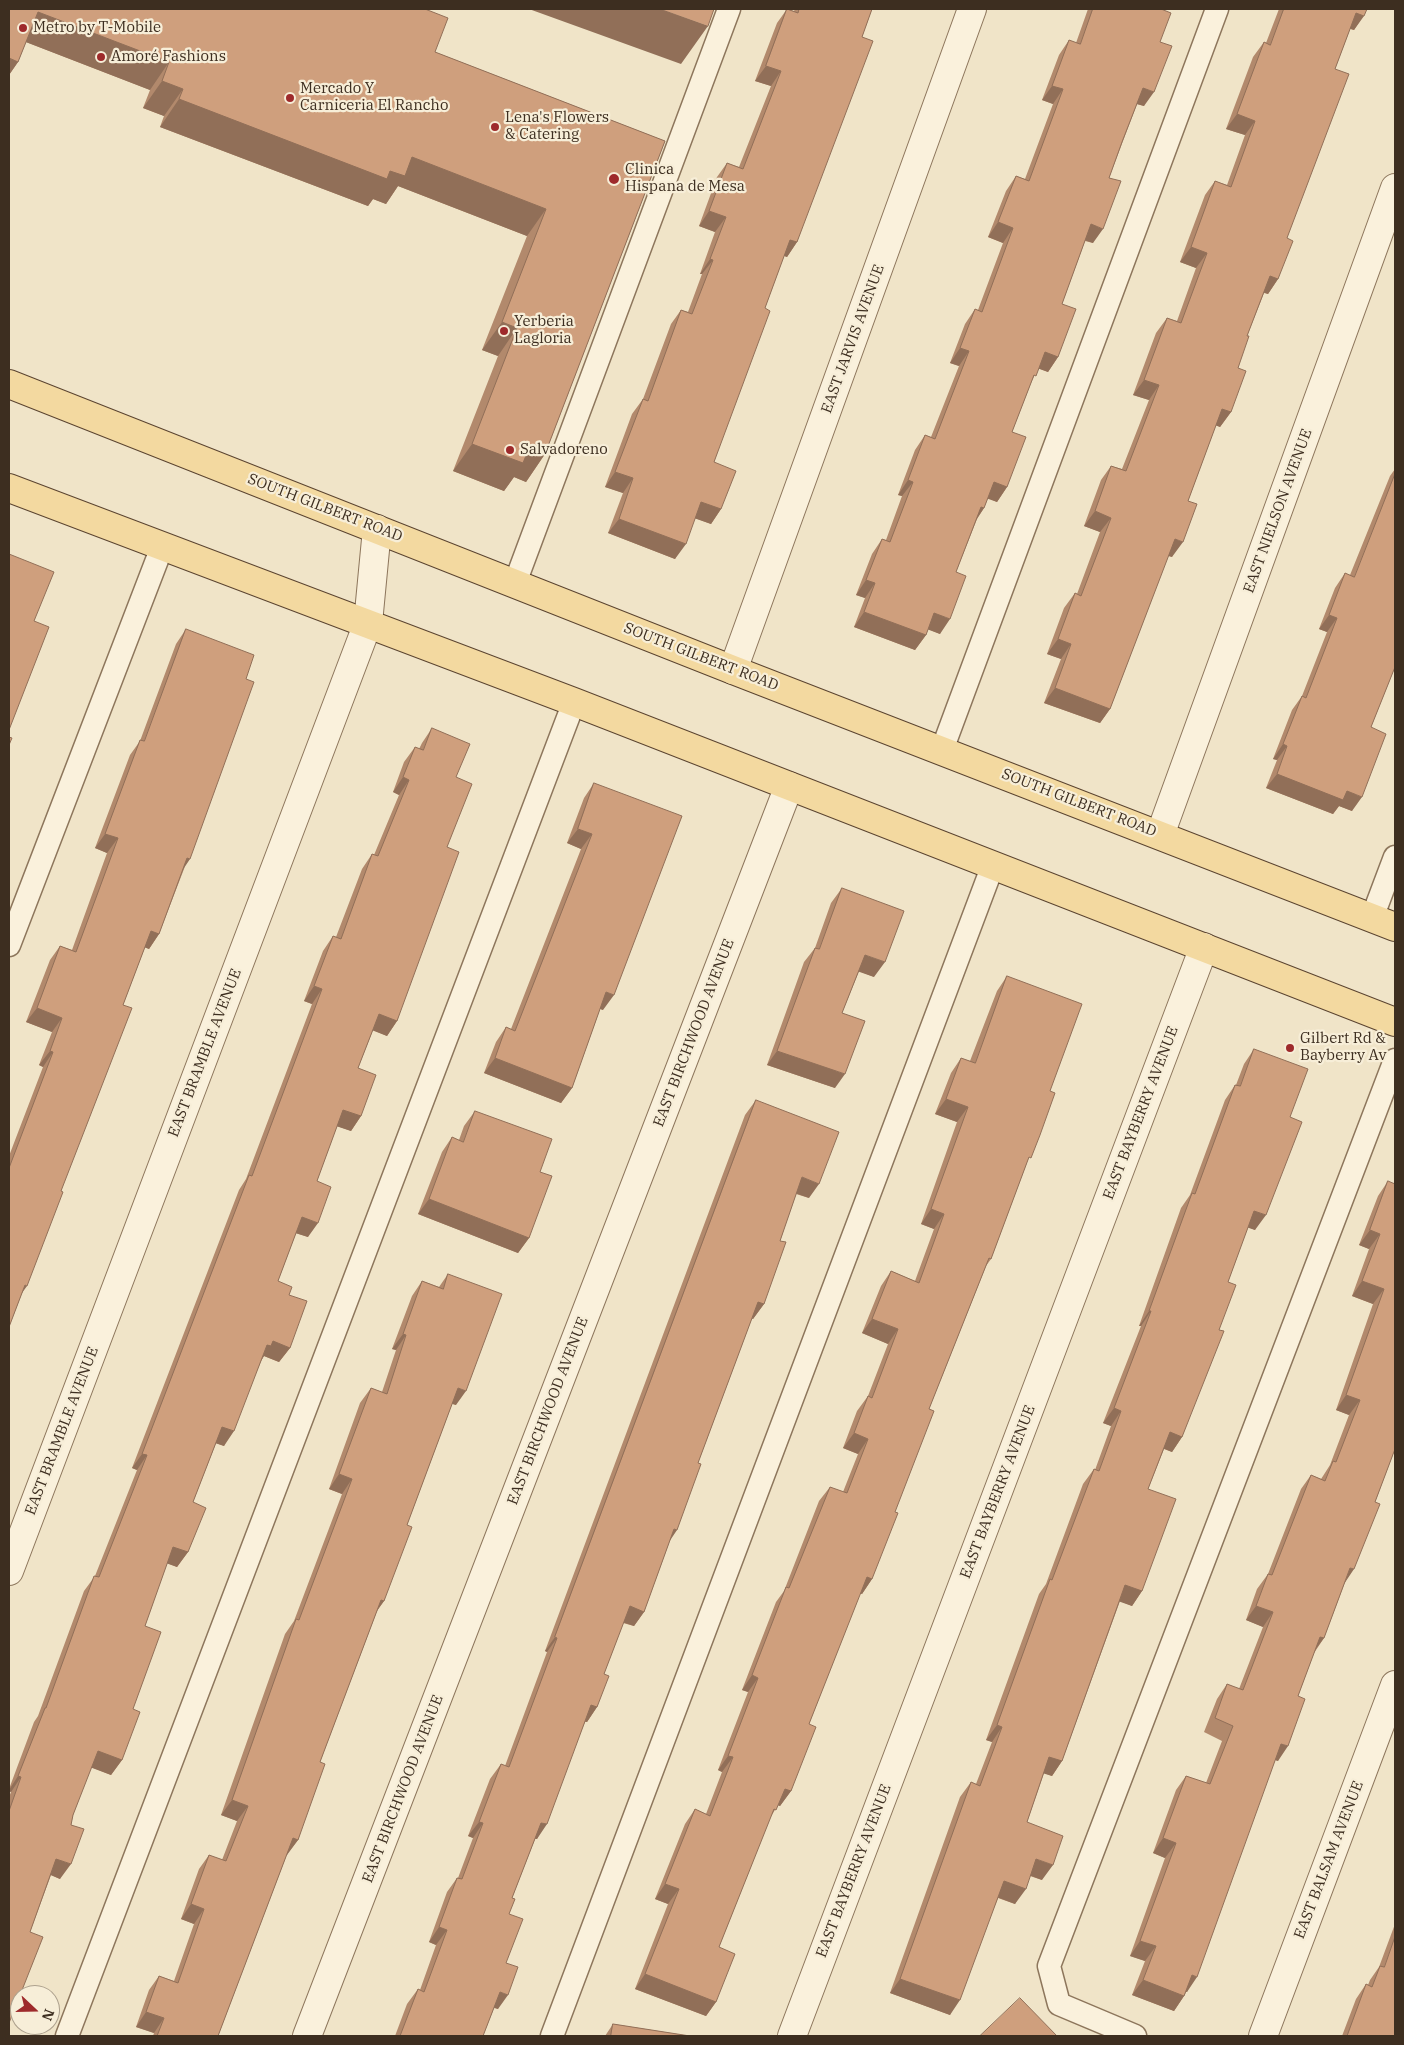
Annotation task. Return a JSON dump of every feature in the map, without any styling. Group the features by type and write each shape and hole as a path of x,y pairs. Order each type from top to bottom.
{"main road":[{"name":"SOUTH GILBERT ROAD","path":"9,384 733,670 1384,923"},
{"path":"9,488 574,702 1395,1022"}],"street":[{"name":"EAST JARVIS AVENUE","path":"733,670 972,9"},
{"name":"EAST NIELSON AVENUE","path":"1160,835 1395,188"},
{"name":"EAST BRAMBLE AVENUE","path":"9,1571 368,623 377,529"},
{"name":"EAST BIRCHWOOD AVENUE","path":"307,2036 790,786"},
{"name":"EAST BAYBERRY AVENUE","path":"792,2036 1204,948"},
{"name":"EAST BALSAM AVENUE","path":"1263,2036 1395,1684"}],"lane":[{"path":"515,583 729,9"},
{"path":"942,750 1217,9"},
{"path":"9,945 162,547"},
{"path":"67,2036 574,702"},
{"path":"1384,923 1395,857"},
{"path":"552,2036 993,865"},
{"path":"1135,2036 1059,2004 1050,1966 1395,1060"}],"building":[{"path":"9,9 425,9 448,18 435,52 665,141 545,454 529,448 523,463 472,444 517,328 502,322 546,209 412,157 405,176 390,171 387,179 179,99 183,89 162,81 169,62 38,12 18,62 9,58"},
{"path":"660,9 714,9 708,26"},
{"path":"787,9 798,13 799,9 872,9 862,37 873,41 797,242 790,240 765,308 770,311 714,462 736,471 721,509 701,502 686,544 619,519 633,478 615,472 643,399 648,401 681,310 692,314 713,260 710,259 726,217 709,211 727,163 743,169 781,71 766,66"},
{"path":"1093,9 1161,9 1171,13 1160,42 1172,46 1154,92 1143,88 1122,142 1109,178 1121,181 1103,229 1091,224 1062,304 1076,309 1058,357 1045,352 1012,432 1026,437 1007,487 994,482 984,508 981,507 956,572 966,576 950,619 934,613 926,635 864,612 875,583 866,580 882,539 890,542 913,482 908,480 925,435 935,439 969,351 960,348 975,309 982,312 1013,228 998,222 1016,176 1029,181 1063,89 1052,86 1069,40 1080,44"},
{"path":"1284,9 1367,9 1364,16 1356,13 1335,69 1349,74 1287,238 1293,241 1278,279 1270,276 1247,336 1249,336 1238,368 1246,371 1231,412 1222,409 1188,501 1197,504 1183,542 1175,539 1110,709 1055,688 1071,644 1058,639 1075,593 1081,596 1111,518 1095,511 1111,466 1126,471 1159,385 1144,380 1167,318 1181,323 1207,253 1191,247 1215,181 1231,187 1255,121 1237,114 1264,42 1270,45"},
{"path":"1395,474 1395,667 1371,727 1386,734 1362,797 1347,791 1343,800 1277,774 1287,746 1283,744 1302,696 1306,698 1337,618 1329,615 1345,573 1354,577"},
{"path":"9,554 54,572 34,621 49,627 9,730"},
{"path":"186,629 254,655 246,679 254,682 190,859 187,858 159,934 151,931 123,1005 132,1008 61,1191 63,1192 27,1286 25,1285 9,1327 9,1168 53,1052 50,1051 62,1018 37,1008 60,946 76,952 118,838 105,834 140,740 144,741"},
{"path":"432,728 470,744 456,777 472,784 447,847 459,852 397,1021 379,1014 358,1068 376,1075 361,1116 343,1110 317,1181 331,1187 318,1223 302,1217 278,1281 292,1287 289,1295 307,1301 290,1348 273,1341 271,1346 267,1345 234,1431 222,1427 193,1502 206,1508 188,1552 173,1547 145,1626 161,1632 133,1709 140,1712 122,1760 98,1751 73,1815 71,1825 84,1829 71,1864 56,1859 30,1932 43,1937 24,1985 10,1985 9,2023 9,1811 21,1777 18,1776 46,1708 94,1576 99,1577 147,1455 142,1454 249,1175 252,1176 322,989 314,986 333,936 341,939 372,854 378,856 409,780 403,777 415,747 423,750"},
{"path":"594,783 682,816 614,995 606,992 572,1088 495,1058 506,1027 515,1031 592,834 578,829"},
{"path":"842,888 904,911 885,962 865,955 842,1013 865,1021 845,1074 777,1051 815,948 819,949"},
{"path":"1007,976 1082,1004 1050,1091 1055,1093 1040,1135 1031,1158 1029,1157 991,1259 989,1258 929,1409 934,1411 895,1512 898,1513 872,1579 867,1577 809,1724 816,1727 791,1791 785,1789 776,1810 774,1809 719,1947 735,1954 716,2002 645,1974 679,1889 665,1884 695,1809 710,1816 733,1757 728,1756 758,1678 752,1675 786,1587 789,1588 830,1487 847,1493 868,1439 854,1433 868,1396 872,1398 898,1329 872,1319 891,1271 919,1283 944,1214 931,1209 968,1107 946,1099 961,1058 975,1063"},
{"path":"1254,1049 1308,1069 1290,1117 1302,1122 1266,1215 1254,1211 1228,1282 1236,1285 1219,1330 1224,1331 1182,1437 1170,1432 1148,1489 1176,1499 1142,1591 1125,1585 1062,1761 1049,1757 1027,1822 1063,1836 1053,1865 1036,1859 1026,1889 1004,1881 960,2000 900,1979 971,1782 980,1786 1002,1727 997,1725 1050,1579 1052,1580 1094,1469 1099,1471 1121,1411 1114,1408 1151,1311 1149,1311 1192,1193 1195,1194 1235,1085 1240,1086"},
{"path":"756,1100 839,1132 819,1184 802,1177 780,1241 786,1242 764,1304 758,1302 698,1463 701,1464 677,1530 674,1529 644,1612 630,1606 604,1674 609,1676 597,1707 591,1705 547,1824 541,1823 512,1898 515,1899 509,1914 523,1919 506,1963 518,1967 508,1995 500,1992 483,2036 400,2036 418,1989 424,1992 447,1930 439,1927 457,1878 462,1879 483,1823 479,1822 501,1764 509,1767 557,1638 555,1637"},
{"path":"475,1111 552,1139 540,1172 552,1176 529,1238 429,1199 452,1137 463,1142"},
{"path":"1388,1181 1395,1184 1395,1449 1375,1502 1380,1504 1354,1569 1350,1568 1324,1638 1320,1637 1298,1696 1305,1699 1288,1746 1281,1744 1197,1977 1192,1975 1184,1996 1143,1980 1156,1946 1140,1941 1176,1843 1163,1838 1186,1776 1210,1784 1233,1726 1215,1718 1227,1684 1243,1690 1273,1612 1256,1606 1268,1574 1272,1575 1311,1475 1325,1481 1333,1461 1336,1462 1360,1400 1346,1395 1384,1289 1362,1281 1380,1234 1370,1230"},
{"path":"448,1274 502,1294 466,1391 458,1388 407,1525 412,1527 384,1601 381,1600 320,1762 325,1764 298,1840 293,1838 218,2036 157,2036 164,2018 146,2012 159,1976 178,1983 204,1909 191,1904 209,1855 226,1861 248,1806 232,1800 296,1619 299,1620 352,1479 339,1474 371,1388 387,1394 406,1335 403,1334 422,1281 443,1289"},
{"path":"1395,1937 1395,2036 1347,2036 1366,1984 1372,1987 1380,1966 1384,1967"},
{"path":"1020,1998 1057,2036 980,2036"},
{"path":"613,2024 690,2036 611,2036"}],"place":[{"name":"Metro by T-Mobile","path":"23,28"},
{"name":"Amoré Fashions","path":"101,57"},
{"name":"Mercado Y Carniceria El Rancho","path":"290,98"},
{"name":"Lena's Flowers & Catering","path":"495,127"},
{"name":"Clinica Hispana de Mesa","path":"614,179"},
{"name":"Yerberia Lagloria","path":"504,331"},
{"name":"Salvadoreno","path":"510,450"},
{"name":"Gilbert Rd & Bayberry Av","path":"1290,1048"}]}
